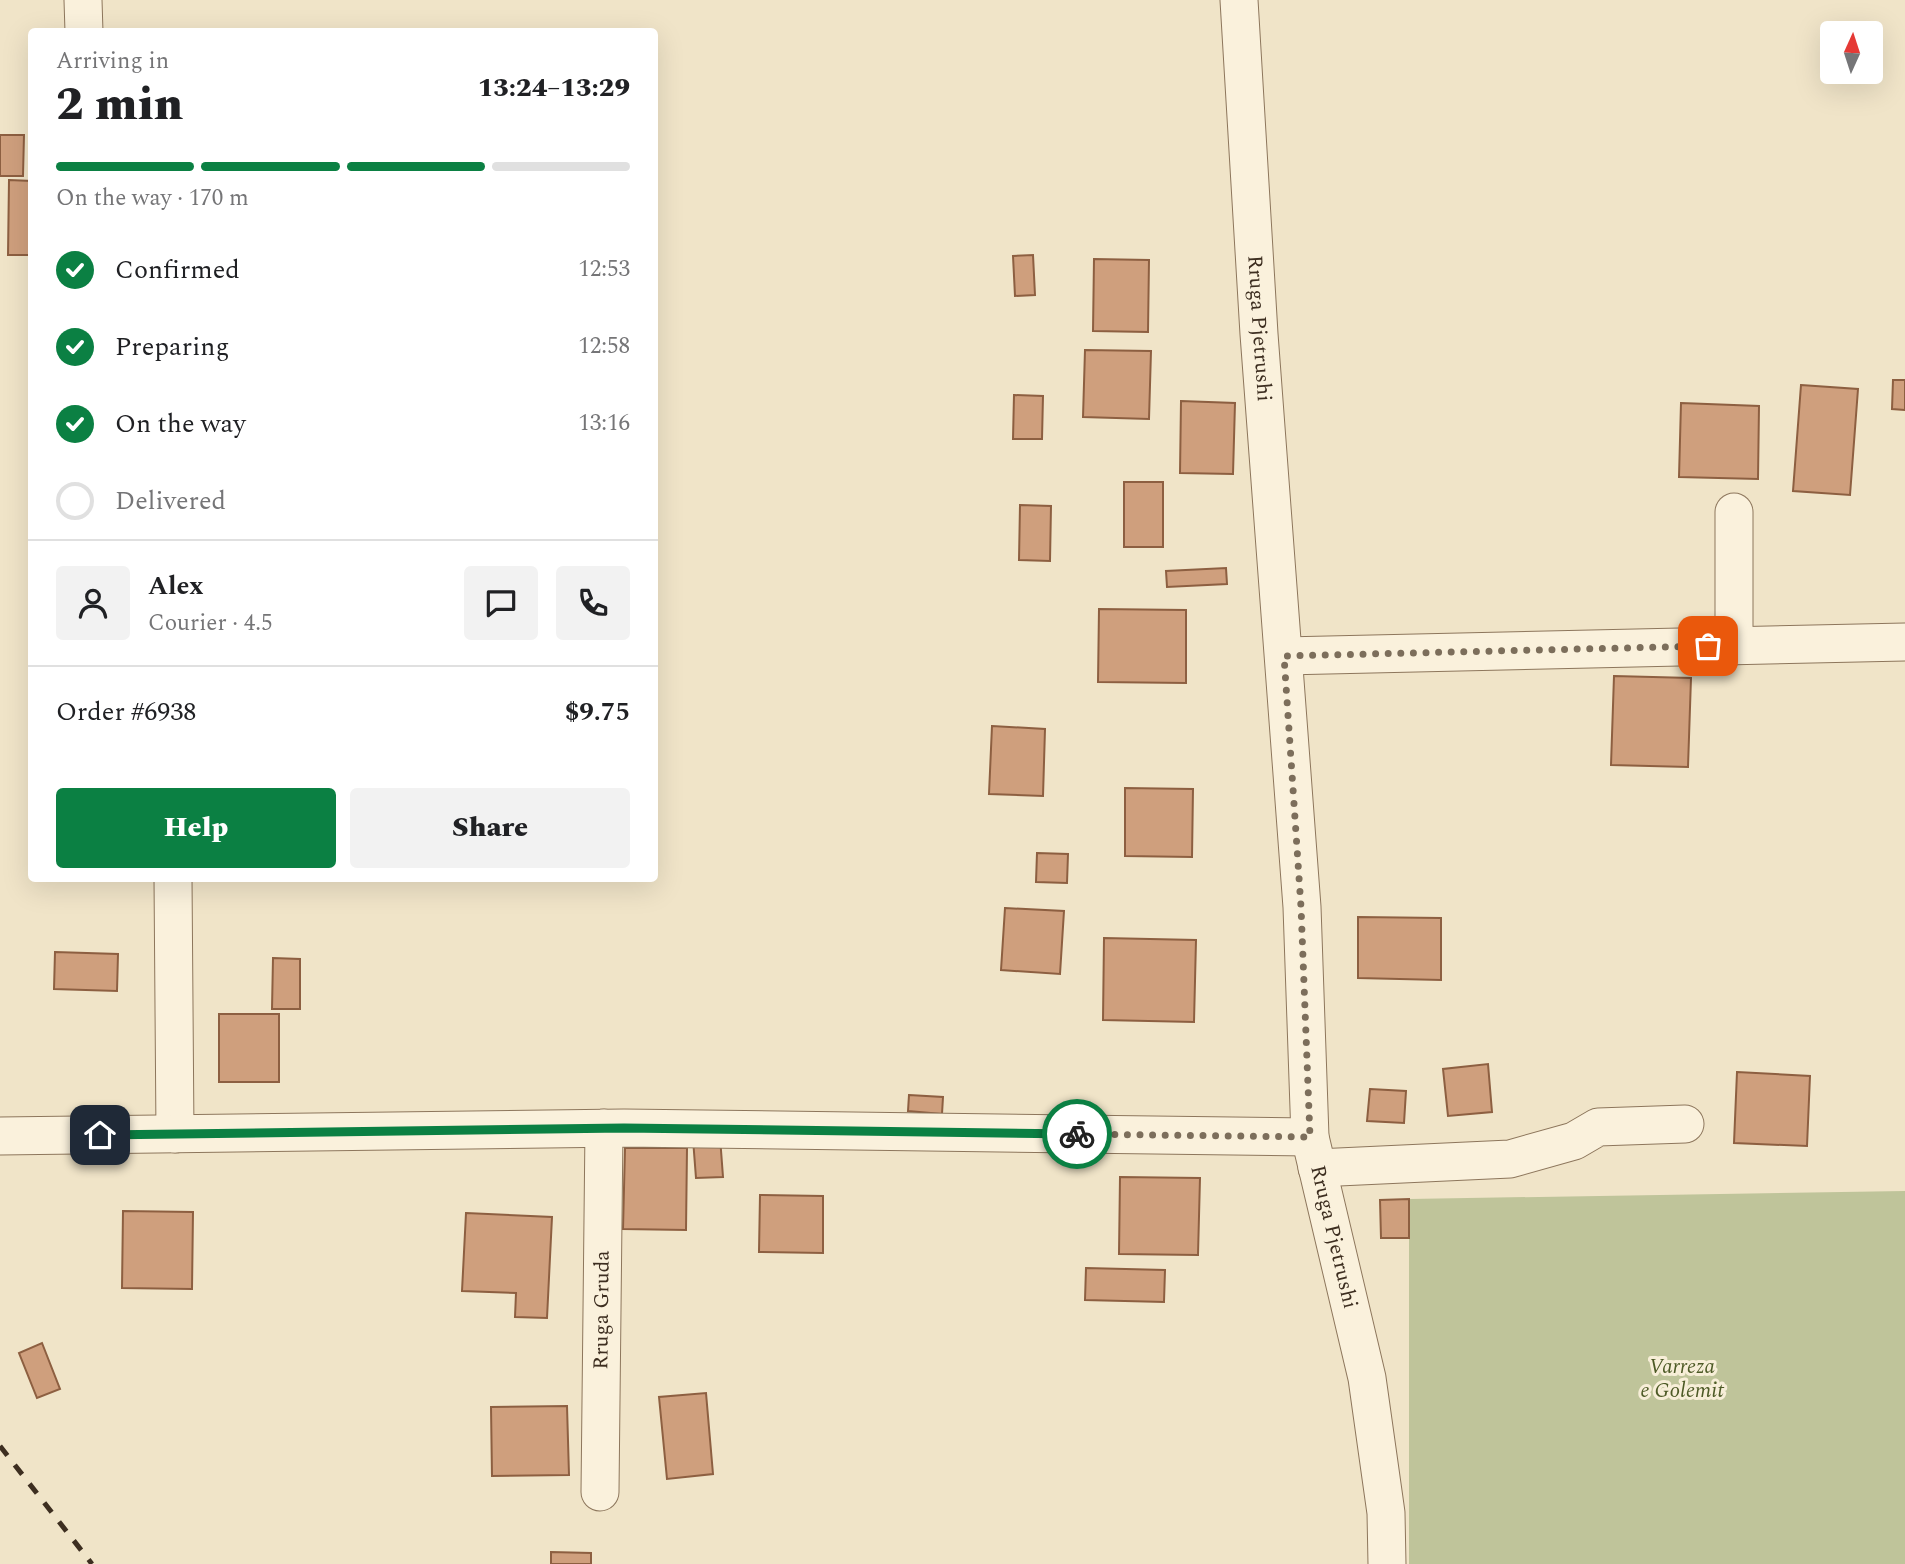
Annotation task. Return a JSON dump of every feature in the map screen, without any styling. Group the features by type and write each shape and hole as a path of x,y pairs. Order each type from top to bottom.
{"street":[{"path":"83,0 85,28"},
{"name":"Rruga Pjetrushi","path":"1239,0 1259,334 1301,907 1313,1153 1367,1378 1386,1513 1387,1564"},
{"path":"1734,512 1734,646"},
{"path":"1284,656 1905,642"},
{"path":"173,882 175,1134"},
{"path":"0,1136 604,1128 1510,1159 1574,1141 1598,1127 1685,1124"},
{"name":"Rruga Gruda","path":"600,1492 604,1128"}],"green space":[{"name":"Varreza e Golemit","path":"1905,1191 1905,1564 1409,1564 1409,1199"}],"building":[{"path":"0,135 24,135 23,176 0,176"},
{"path":"9,180 28,181 28,255 8,255"},
{"path":"1033,255 1035,295 1015,296 1013,256"},
{"path":"1094,259 1149,260 1148,332 1093,331"},
{"path":"1085,350 1151,351 1149,419 1083,417"},
{"path":"1893,380 1905,380 1905,410 1892,409"},
{"path":"1801,385 1858,389 1850,495 1793,491"},
{"path":"1014,395 1043,396 1042,439 1013,439"},
{"path":"1181,401 1235,403 1233,474 1180,473"},
{"path":"1681,403 1759,406 1758,479 1679,477"},
{"path":"1124,482 1163,482 1163,547 1124,547"},
{"path":"1020,505 1051,506 1050,561 1019,560"},
{"path":"1226,568 1227,584 1167,587 1166,571"},
{"path":"1099,609 1186,610 1186,683 1098,682"},
{"path":"1614,676 1691,678 1688,767 1611,765"},
{"path":"992,726 1045,729 1043,796 989,794"},
{"path":"1125,788 1193,789 1192,857 1125,856"},
{"path":"1037,853 1068,854 1067,883 1036,882"},
{"path":"1005,908 1064,911 1060,974 1001,970"},
{"path":"1358,917 1441,918 1441,980 1358,978"},
{"path":"1104,938 1196,940 1194,1022 1103,1020"},
{"path":"55,952 118,954 117,991 54,989"},
{"path":"273,958 300,959 300,1009 272,1009"},
{"path":"219,1014 279,1014 279,1082 219,1082"},
{"path":"1488,1064 1492,1112 1448,1116 1443,1069"},
{"path":"1737,1072 1810,1076 1807,1146 1734,1143"},
{"path":"1370,1089 1406,1091 1404,1123 1367,1121"},
{"path":"909,1095 943,1097 942,1114 908,1111"},
{"path":"720,1137 723,1177 696,1178 693,1139"},
{"path":"625,1148 687,1148 686,1230 623,1229"},
{"path":"1120,1177 1200,1178 1198,1255 1119,1254"},
{"path":"760,1195 823,1196 823,1253 759,1252"},
{"path":"1409,1199 1409,1238 1381,1238 1380,1200"},
{"path":"123,1211 193,1212 192,1289 122,1288"},
{"path":"466,1213 552,1217 547,1318 515,1317 516,1293 462,1291"},
{"path":"1086,1268 1165,1270 1164,1302 1085,1300"},
{"path":"42,1343 60,1389 37,1398 19,1353"},
{"path":"706,1393 713,1474 667,1479 659,1397"},
{"path":"567,1406 569,1475 492,1476 491,1407"},
{"path":"551,1552 591,1553 591,1564 551,1564"}],"railway":[{"path":"0,1446 92,1564"}],"way so far":[{"path":"1077,1134 1310,1137 1301,907 1284,656 1708,646"}],"route":[{"path":"100,1135 624,1128 1077,1134"}]}
